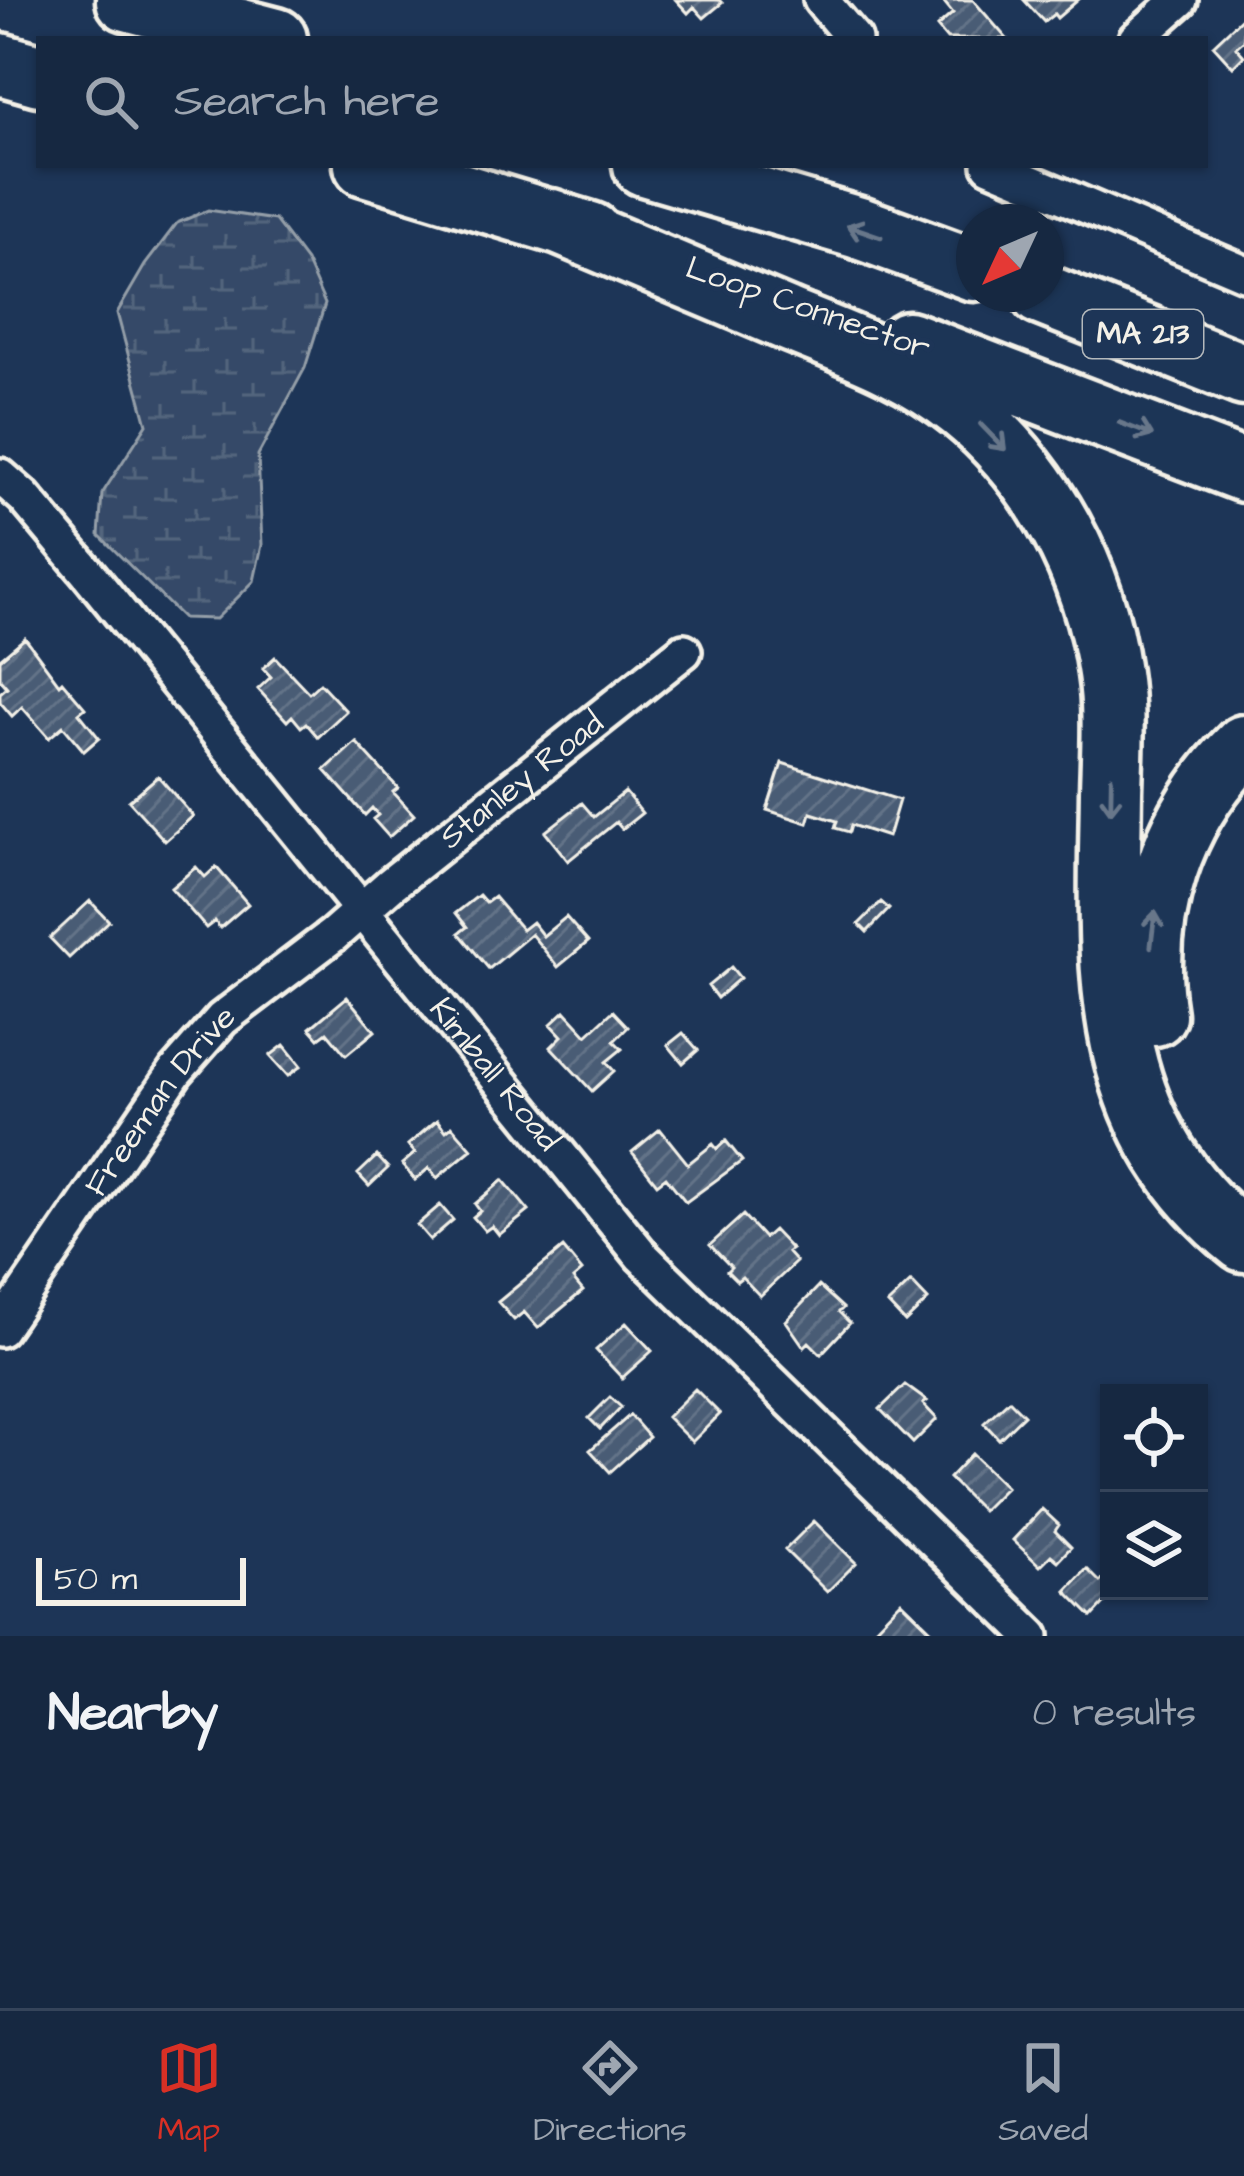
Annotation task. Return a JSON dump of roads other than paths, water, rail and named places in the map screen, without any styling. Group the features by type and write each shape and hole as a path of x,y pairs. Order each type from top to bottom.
{"highway":[{"path":"127,0 265,36"},
{"path":"0,64 36,74"},
{"name":"Loop Connector","path":"375,168 551,220 886,334 1244,471"},
{"path":"654,168 859,229 956,264"},
{"path":"551,220 913,375 978,422 1034,484 1074,553 1094,607 1109,672 1113,717 1111,981 1125,1061 1164,1151 1208,1208 1244,1241"},
{"name":"MA 213","path":"1064,303 1244,375"},
{"path":"1244,746 1204,792 1173,852 1153,918 1150,989 1166,1066 1181,1101 1196,1129 1244,1188"}],"street":[{"path":"821,0 851,36"},
{"path":"1139,36 1180,0"},
{"path":"997,168 1244,273"},
{"name":"Kimball Road","path":"0,476 24,497 87,572 643,1256 1032,1636"},
{"name":"Stanley Road","path":"362,910 684,651"},
{"name":"Freeman Drive","path":"0,1329 176,1071 222,1019 362,910"}]}
